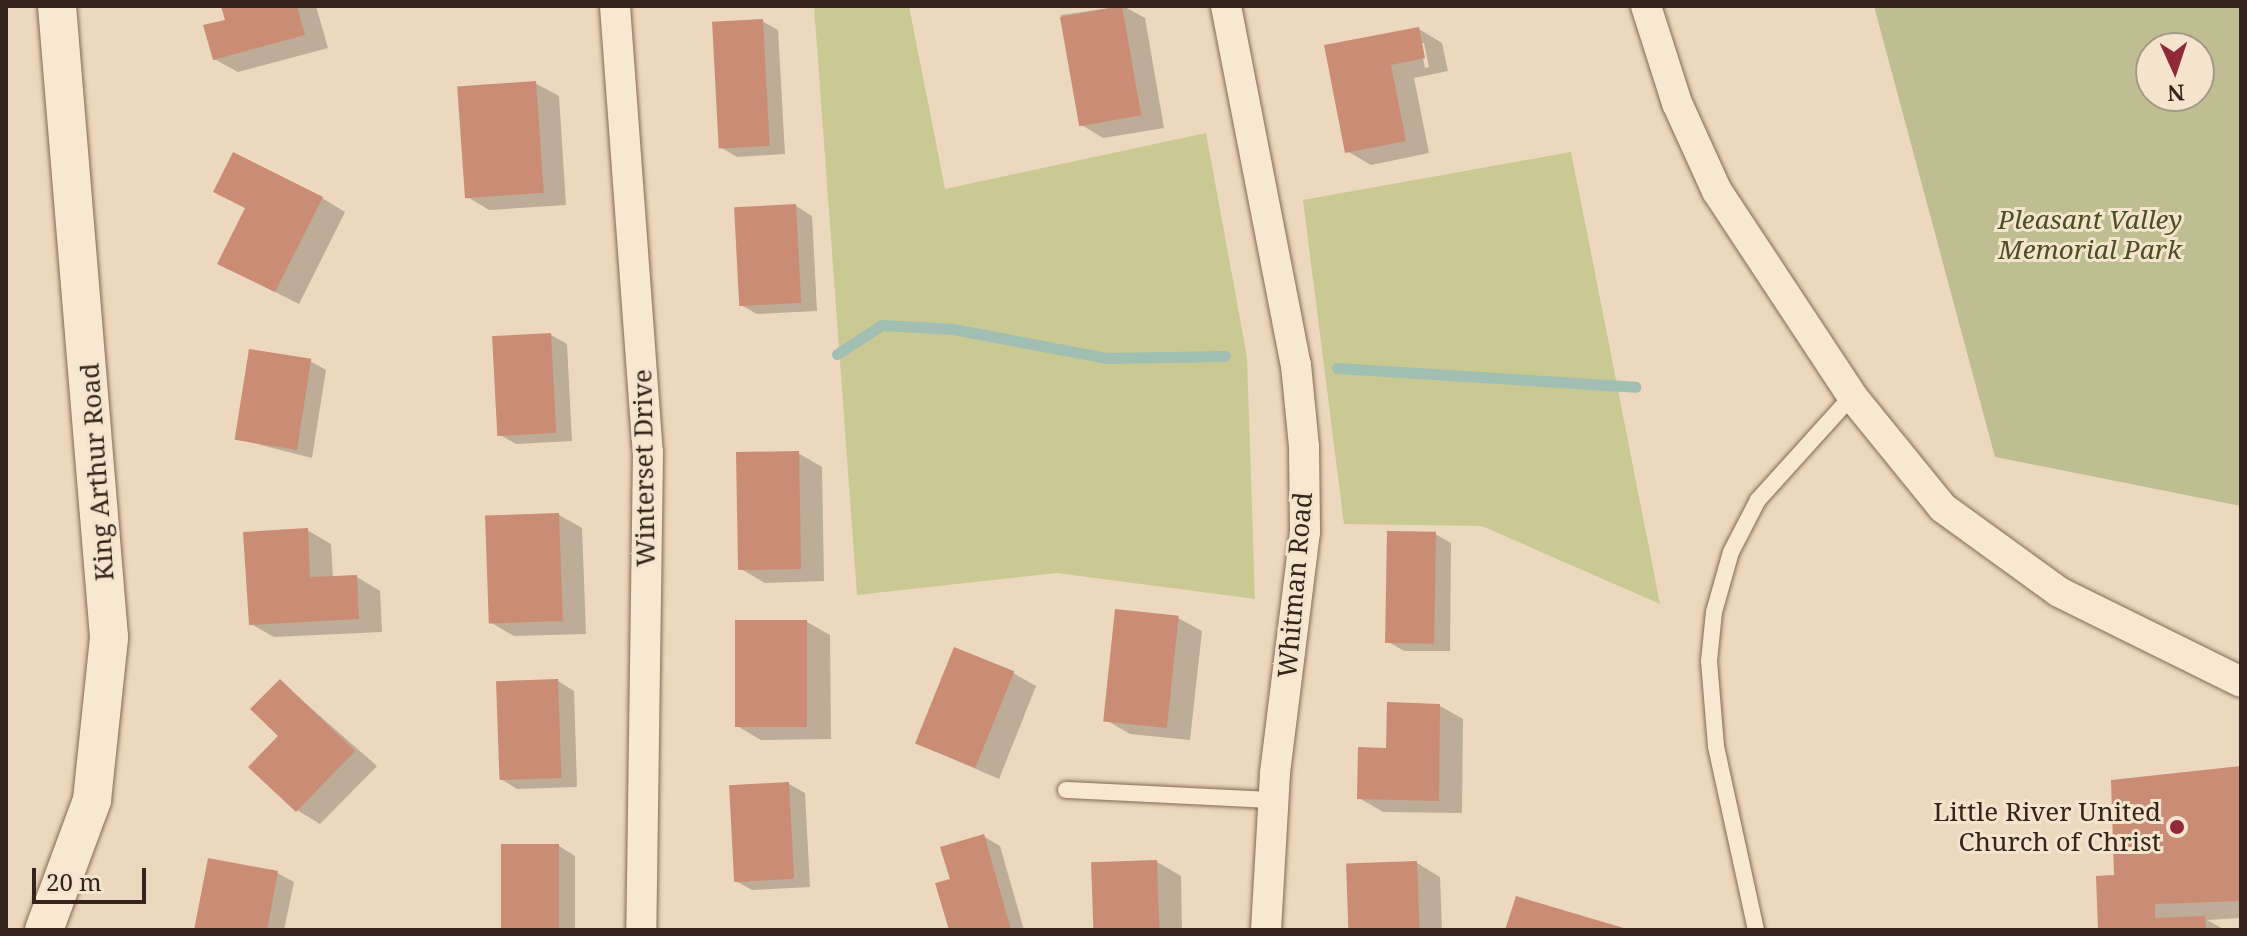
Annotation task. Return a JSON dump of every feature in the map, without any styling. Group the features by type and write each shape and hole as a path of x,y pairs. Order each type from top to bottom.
{"street":[{"name":"King Arthur Road","path":"44,930 92,800 109,637 57,6"},
{"name":"Winterset Drive","path":"615,6 648,452 641,930"},
{"name":"Whitman Road","path":"1226,6 1296,365 1304,447 1305,532 1273,800 1266,930"},
{"path":"1646,6 1677,103 1717,191 1852,396 1943,508 1985,543 2059,592 2241,682"}],"lane":[{"path":"1756,930 1716,746 1714,612 1731,552 1758,500 1852,396"},
{"path":"1066,790 1273,800"}],"shaded area":[{"path":"814,6 909,6 945,189 1206,133 1247,357 1255,599 1057,573 857,595"},
{"path":"1571,152 1660,604 1482,526 1344,524 1303,200"}],"green space":[{"name":"Pleasant Valley Memorial Park","path":"1874,6 2241,6 2241,506 1995,457"}],"building":[{"path":"221,6 297,6 305,35 213,60 203,25 225,20"},
{"path":"1122,6 1141,115 1079,126 1060,17"},
{"path":"763,19 770,146 719,148 712,22"},
{"path":"1419,27 1425,58 1391,65 1406,141 1345,153 1324,45"},
{"path":"536,81 544,193 465,198 457,87"},
{"path":"233,152 323,197 275,292 217,264 245,208 213,192"},
{"path":"796,204 801,303 739,306 734,207"},
{"path":"551,333 556,433 497,436 492,336"},
{"path":"249,349 311,359 297,450 235,440"},
{"path":"799,451 801,569 738,570 736,452"},
{"path":"559,513 563,621 489,624 485,516"},
{"path":"308,528 310,577 357,575 359,619 249,625 243,532"},
{"path":"1387,531 1436,532 1434,644 1385,643"},
{"path":"1115,609 1179,616 1167,728 1103,721"},
{"path":"735,620 807,620 807,727 735,727"},
{"path":"954,647 1014,671 975,768 915,743"},
{"path":"280,679 355,751 296,812 248,767 278,736 250,709"},
{"path":"558,679 561,778 499,780 496,681"},
{"path":"1387,702 1440,704 1439,801 1357,799 1358,747 1386,748"},
{"name":"Little River United Church of Christ","path":"2241,766 2241,901 2155,904 2155,918 2205,916 2206,930 2098,930 2096,876 2114,875 2111,780"},
{"path":"789,782 794,879 734,882 729,785"},
{"path":"984,834 1011,930 949,930 935,883 950,879 940,847"},
{"path":"501,844 559,844 559,930 501,930"},
{"path":"208,858 278,871 267,930 194,930"},
{"path":"1157,860 1159,930 1093,930 1091,862"},
{"path":"1417,861 1419,930 1348,930 1346,863"},
{"path":"1516,896 1627,929 1627,930 1505,930"}],"waterway":[{"path":"837,354 882,325 953,329 1106,358 1225,356"},
{"path":"1337,368 1635,387"}],"place":[{"name":"Little River United Church of Christ","path":"2177,827"}]}
